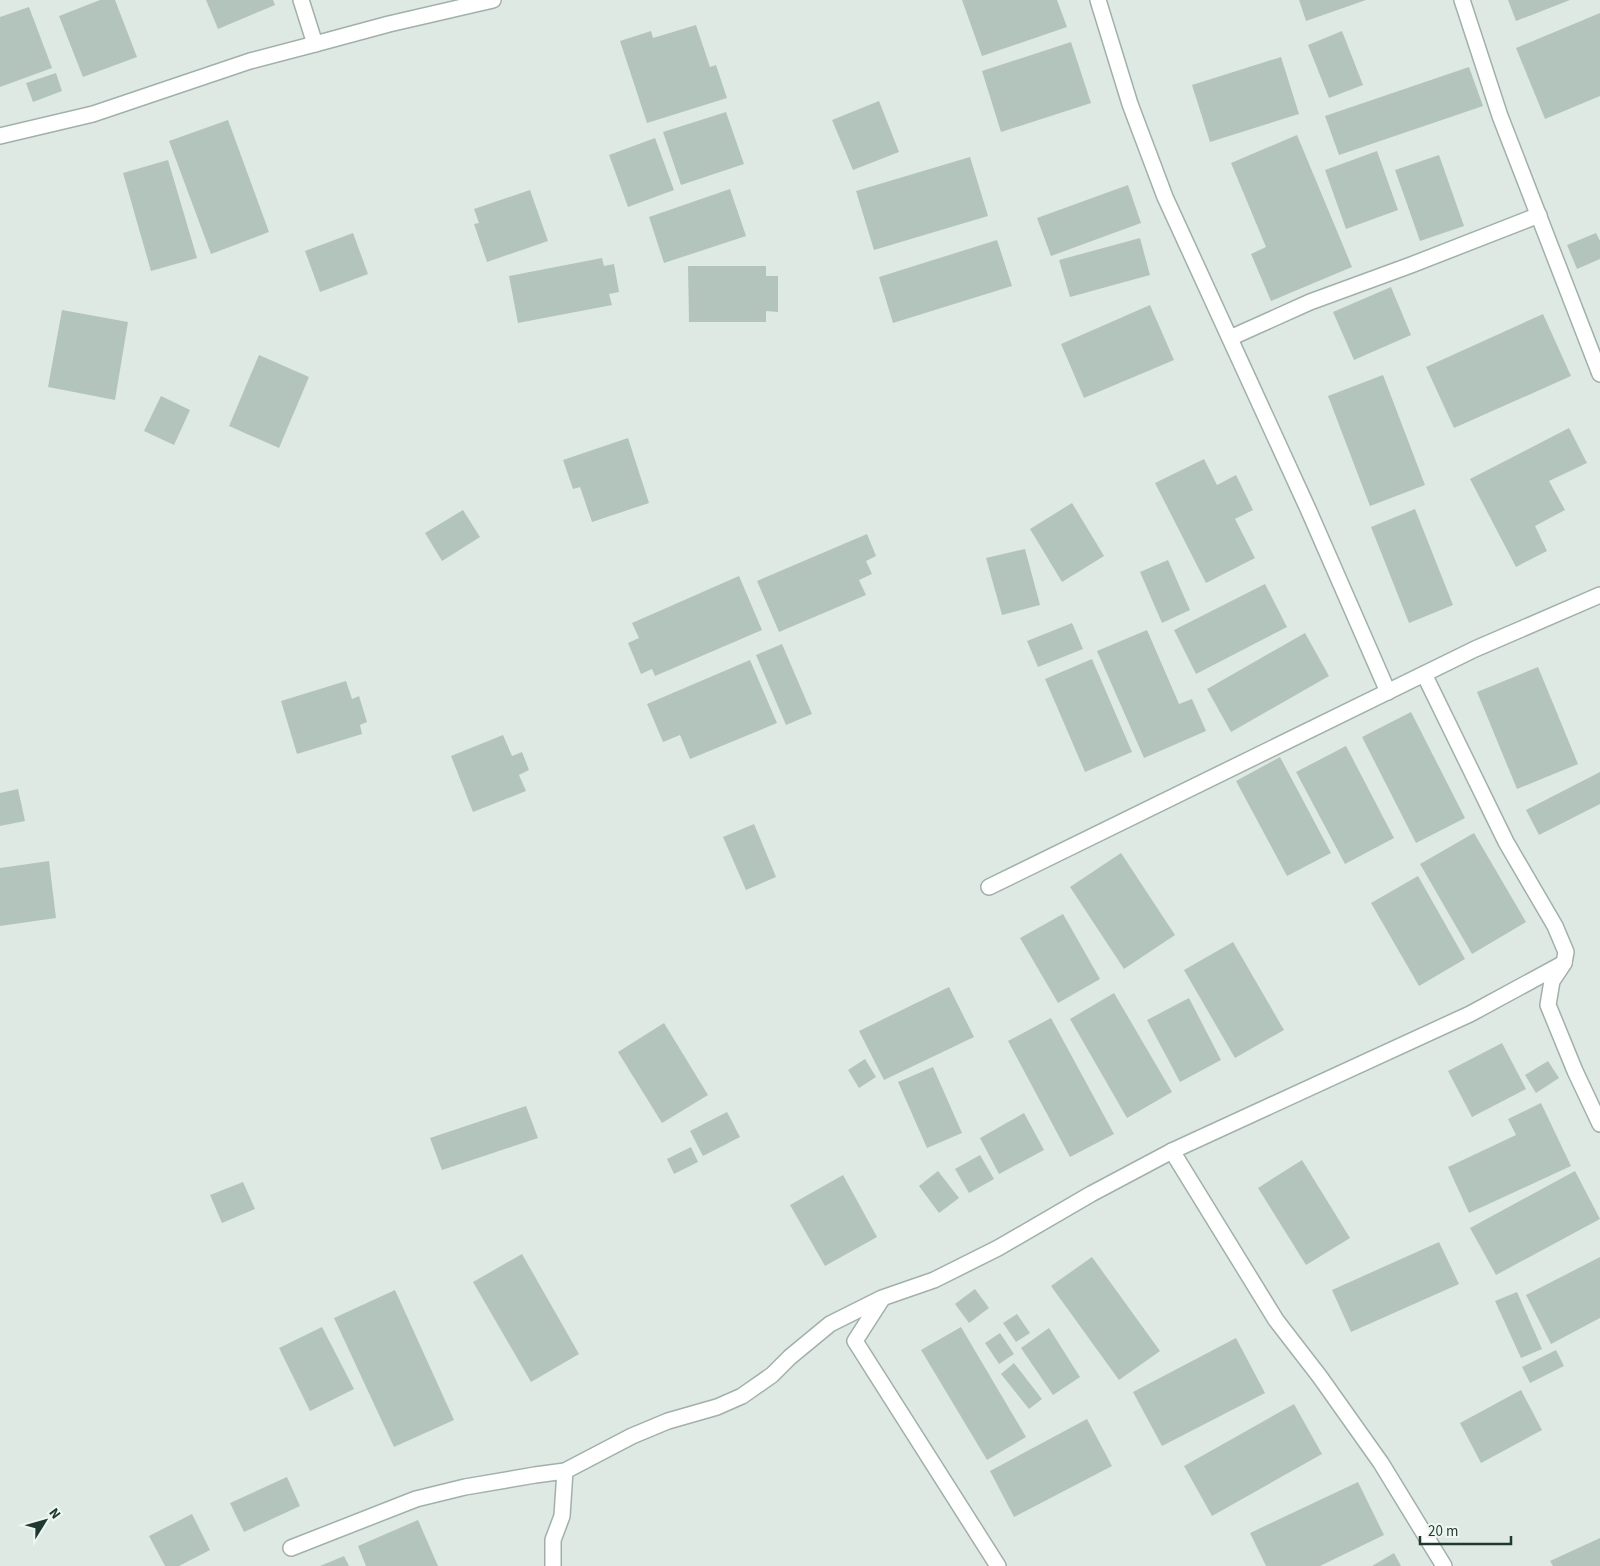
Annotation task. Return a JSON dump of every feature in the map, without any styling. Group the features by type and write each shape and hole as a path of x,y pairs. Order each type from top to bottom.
{"street":[{"path":"301,0 315,44"},
{"path":"0,136 94,114 250,62 315,44 389,24 493,0"},
{"path":"1098,0 1130,104 1165,197 1388,692"},
{"path":"1462,0 1500,116 1600,374"},
{"path":"1230,338 1310,302 1411,265 1539,214"},
{"path":"989,887 1475,649 1600,595"},
{"path":"1424,674 1506,842 1556,926 1566,952 1564,963 1552,981 1548,1005 1575,1071 1600,1124"},
{"path":"291,1548 416,1499 465,1487 565,1471 632,1436 668,1421 717,1407 742,1396 772,1375 790,1357 830,1324 882,1298 934,1280 998,1248 1091,1194 1172,1151 1470,1014 1564,963"},
{"path":"1172,1151 1276,1320 1320,1377 1381,1463 1444,1566"},
{"path":"882,1298 855,1341 998,1566"},
{"path":"553,1566 553,1540 562,1516 565,1471"}],"building":[{"path":"100,0 115,0 137,57 83,77 59,16"},
{"path":"206,0 273,0 275,5 218,29"},
{"path":"962,0 1057,0 1067,27 982,56"},
{"path":"1299,0 1366,0 1306,21"},
{"path":"1508,0 1570,0 1516,21"},
{"path":"29,7 52,68 0,87 0,17"},
{"path":"1600,13 1600,96 1545,119 1516,48"},
{"path":"696,25 710,67 716,65 727,98 647,123 620,41 651,31 653,38"},
{"path":"1342,31 1363,85 1329,98 1308,45"},
{"path":"1071,42 1091,103 1001,132 982,71"},
{"path":"1281,57 1299,114 1210,142 1192,85"},
{"path":"1469,67 1483,106 1339,155 1325,116"},
{"path":"56,73 62,91 33,102 26,83"},
{"path":"879,101 899,152 853,170 832,120"},
{"path":"726,112 744,164 681,185 663,132"},
{"path":"228,120 269,232 211,254 169,141"},
{"path":"1297,135 1352,267 1271,301 1251,254 1266,247 1231,163"},
{"path":"655,138 674,190 628,207 609,155"},
{"path":"1377,151 1398,210 1346,229 1325,170"},
{"path":"1439,155 1464,226 1420,241 1395,170"},
{"path":"970,157 988,216 874,250 856,191"},
{"path":"168,160 197,258 151,271 123,173"},
{"path":"1128,185 1141,223 1051,256 1037,218"},
{"path":"730,189 746,236 664,263 649,217"},
{"path":"530,190 548,241 487,262 474,224 479,223 474,209"},
{"path":"353,233 368,274 320,292 305,251"},
{"path":"1596,233 1600,241 1600,259 1577,269 1567,245"},
{"path":"1140,238 1150,275 1070,297 1059,260"},
{"path":"997,240 1012,286 893,323 879,277"},
{"path":"602,258 604,266 614,264 619,292 609,294 612,305 518,323 509,276"},
{"path":"688,266 766,266 766,276 778,276 778,312 766,311 766,322 689,322"},
{"path":"1391,287 1411,335 1354,360 1333,312"},
{"path":"1150,305 1174,360 1084,398 1061,344"},
{"path":"62,310 128,322 115,400 48,387"},
{"path":"1543,314 1571,376 1454,428 1426,367"},
{"path":"259,355 309,377 279,448 229,426"},
{"path":"1383,375 1425,485 1370,506 1328,396"},
{"path":"161,396 190,410 174,445 144,431"},
{"path":"1569,428 1587,463 1549,481 1565,510 1535,526 1547,551 1516,567 1470,479"},
{"path":"628,438 649,503 592,522 580,487 573,489 563,460"},
{"path":"1204,459 1217,485 1236,475 1253,510 1235,519 1255,558 1206,583 1155,483"},
{"path":"1072,503 1104,556 1062,582 1030,529"},
{"path":"1415,509 1453,605 1409,623 1371,527"},
{"path":"463,510 480,537 442,561 425,533"},
{"path":"867,534 876,556 866,561 872,574 859,580 866,595 779,632 757,581"},
{"path":"1025,549 1040,605 1002,615 986,558"},
{"path":"1168,560 1190,610 1162,623 1140,572"},
{"path":"739,576 762,630 655,676 652,669 641,674 628,643 639,638 632,623"},
{"path":"1265,584 1287,627 1196,674 1174,630"},
{"path":"1072,623 1083,649 1038,667 1027,641"},
{"path":"1147,630 1179,704 1192,699 1206,731 1144,758 1097,651"},
{"path":"1305,633 1329,676 1231,732 1207,689"},
{"path":"782,644 812,714 786,725 756,655"},
{"path":"1092,659 1132,752 1085,772 1045,679"},
{"path":"750,660 777,723 690,759 680,735 663,742 647,704"},
{"path":"1538,667 1578,764 1517,789 1477,692"},
{"path":"346,681 352,699 359,696 367,722 360,725 362,734 297,754 281,701"},
{"path":"1411,712 1465,818 1416,843 1362,737"},
{"path":"503,735 512,756 522,752 529,770 519,775 526,791 473,812 451,756"},
{"path":"1346,746 1394,838 1345,864 1296,772"},
{"path":"1280,757 1331,853 1287,876 1236,781"},
{"path":"1600,772 1600,804 1539,835 1526,810"},
{"path":"18,789 25,821 0,826 0,793"},
{"path":"754,824 776,877 746,890 723,837"},
{"path":"1474,833 1526,922 1472,954 1420,864"},
{"path":"1121,853 1175,935 1124,969 1070,887"},
{"path":"49,861 56,918 0,926 0,868"},
{"path":"1418,876 1465,959 1419,986 1371,903"},
{"path":"1063,914 1100,979 1058,1003 1020,938"},
{"path":"1233,942 1284,1030 1235,1058 1184,970"},
{"path":"949,987 974,1037 884,1080 859,1031"},
{"path":"1114,993 1172,1092 1127,1118 1070,1019"},
{"path":"1189,998 1221,1060 1180,1082 1147,1020"},
{"path":"1051,1018 1114,1134 1070,1157 1008,1041"},
{"path":"664,1023 708,1095 662,1123 618,1052"},
{"path":"1502,1043 1526,1089 1472,1117 1448,1071"},
{"path":"865,1059 876,1077 859,1088 848,1070"},
{"path":"1548,1061 1559,1078 1536,1093 1525,1075"},
{"path":"933,1067 962,1133 927,1148 898,1082"},
{"path":"1541,1103 1571,1166 1469,1213 1448,1167 1516,1135 1508,1119"},
{"path":"526,1106 538,1138 442,1170 430,1138"},
{"path":"727,1112 740,1137 703,1156 690,1131"},
{"path":"1024,1113 1044,1150 999,1174 980,1138"},
{"path":"691,1147 698,1162 674,1174 667,1159"},
{"path":"980,1155 994,1179 969,1193 955,1169"},
{"path":"1302,1160 1350,1238 1306,1265 1258,1188"},
{"path":"938,1171 959,1198 939,1213 919,1186"},
{"path":"1575,1171 1600,1219 1496,1275 1470,1228"},
{"path":"843,1175 877,1237 825,1266 790,1205"},
{"path":"243,1182 255,1209 222,1223 210,1195"},
{"path":"1439,1242 1459,1284 1351,1332 1332,1290"},
{"path":"522,1254 579,1354 531,1382 473,1282"},
{"path":"1092,1257 1160,1351 1119,1380 1051,1286"},
{"path":"1600,1257 1600,1318 1551,1344 1526,1295"},
{"path":"975,1289 989,1308 969,1323 955,1304"},
{"path":"395,1290 454,1420 394,1447 334,1318"},
{"path":"1517,1292 1542,1349 1521,1358 1495,1301"},
{"path":"1017,1314 1030,1333 1016,1342 1003,1323"},
{"path":"322,1327 354,1389 310,1411 279,1348"},
{"path":"961,1327 1026,1437 987,1460 921,1350"},
{"path":"1049,1328 1080,1377 1053,1395 1021,1348"},
{"path":"1000,1333 1014,1354 999,1364 985,1343"},
{"path":"1236,1338 1265,1393 1162,1446 1133,1392"},
{"path":"1556,1350 1564,1366 1530,1383 1522,1367"},
{"path":"1014,1363 1042,1399 1029,1409 1001,1374"},
{"path":"1521,1390 1542,1430 1481,1463 1460,1423"},
{"path":"1294,1404 1322,1454 1212,1516 1184,1466"},
{"path":"1087,1419 1112,1466 1014,1517 990,1471"},
{"path":"287,1477 300,1506 244,1532 230,1503"},
{"path":"1358,1482 1384,1535 1320,1566 1266,1566 1250,1533"},
{"path":"192,1514 210,1550 179,1566 165,1566 149,1536"},
{"path":"418,1520 438,1566 366,1566 358,1546"},
{"path":"1600,1538 1600,1566 1553,1566 1550,1561"},
{"path":"1394,1553 1401,1566 1372,1566"},
{"path":"344,1556 349,1566 320,1566"}]}
